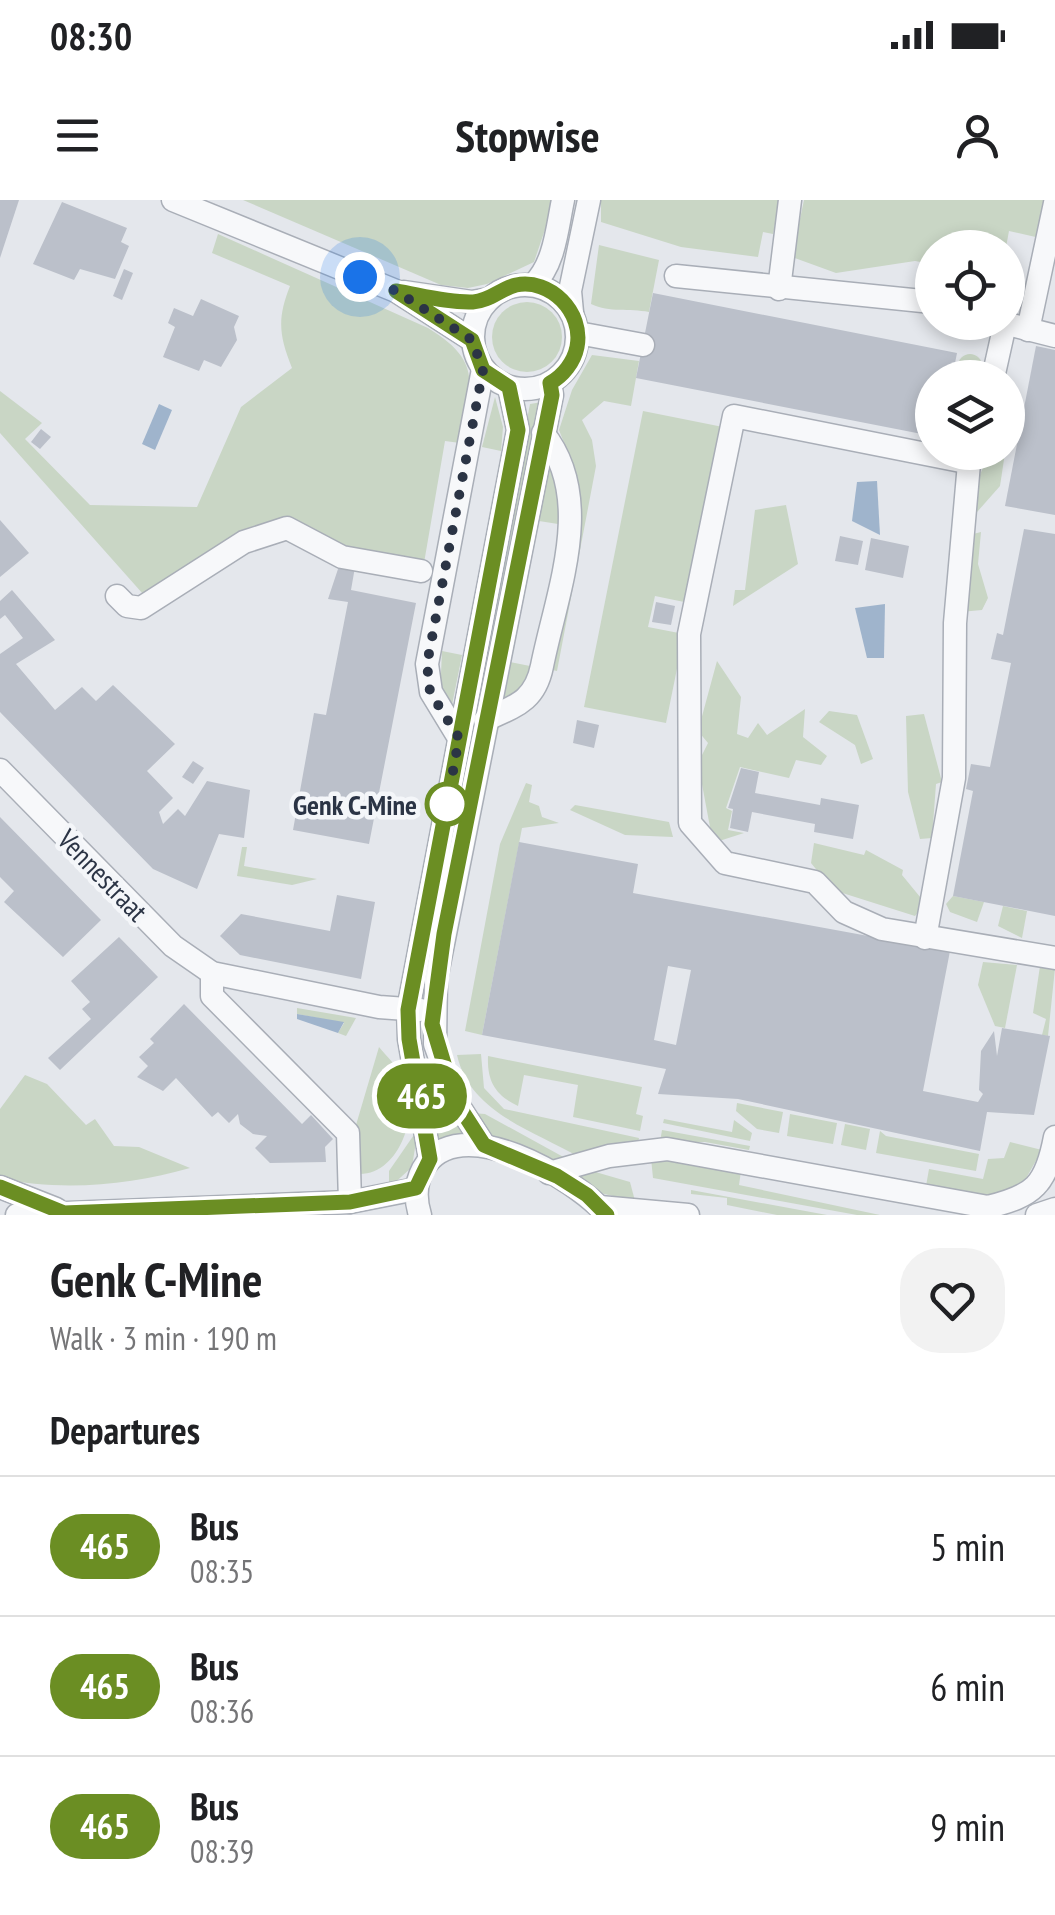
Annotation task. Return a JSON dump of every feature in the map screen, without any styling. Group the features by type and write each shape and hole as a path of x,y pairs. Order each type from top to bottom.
{"street":[{"path":"174,200 396,291 472,340"},
{"path":"533,284 542,276 552,251 563,200"},
{"path":"483,370 509,387 527,390 550,383 571,362 575,323 570,291 589,200"},
{"path":"779,288 782,237 790,200"},
{"path":"1028,330 1055,203"},
{"path":"676,276 915,300"},
{"path":"396,291 472,302 489,299 518,284 533,284 558,296 575,323 643,346"},
{"path":"459,738 430,692 427,664 483,370 472,340 478,313 489,299"},
{"path":"1025,329 1055,336"},
{"path":"484,1145 444,1074 436,1044 434,1010 485,720 552,395 550,383"},
{"path":"430,1159 409,1039 408,1010 518,430 509,387"},
{"path":"915,448 734,416 690,634 690,823 725,863 815,882 844,912 882,929 1055,958"},
{"path":"485,720 526,702 538,687 572,515 565,471 543,433"},
{"path":"925,938 954,778 955,623 967,470"},
{"path":"118,596 127,606 141,608 244,542 287,528 342,557 421,570"},
{"name":"Vennestraat","path":"0,770 172,946 212,973 245,983 408,1010 434,1010"},
{"path":"212,973 212,996 348,1133 350,1202"},
{"path":"420,1215 416,1188 430,1159 452,1145 484,1145 549,1173 604,1211 688,1215"},
{"path":"549,1173 609,1156 667,1149 988,1206 1024,1198 1043,1178 1053,1146"},
{"path":"0,1187 64,1213"},
{"path":"16,1215 350,1202 416,1188"},
{"path":"1037,1215 1055,1209"}],"green space":[{"path":"243,200 555,200 534,262 487,284 468,288 441,285"},
{"path":"601,200 780,200 773,234 763,232 758,257 681,247 601,222"},
{"path":"804,200 1048,200 1040,238 1025,235 1025,230 915,230 915,261 836,273 792,257"},
{"path":"218,234 428,328 446,340 466,364 468,405 460,443 445,441 424,563 344,549 287,522 143,594 0,433 0,391 42,423 25,439 90,505 197,507 241,407 292,368 281,327 290,286 212,253"},
{"path":"599,245 659,260 649,312 591,304"},
{"path":"527,302 552,312 562,337 552,362 527,372 502,362 492,337 502,312"},
{"path":"970,354 980,360 960,360"},
{"path":"592,355 639,361 631,406 604,401 582,420 592,440 596,466 557,671 548,669 579,512 577,476 559,430 572,390"},
{"path":"495,397 503,427 501,451 482,447"},
{"path":"542,402 472,755 462,752 530,404"},
{"path":"643,411 723,427 689,603 655,596 648,627 684,634 666,723 584,707"},
{"path":"550,458 565,484 558,524 539,521 510,662 535,667 533,683 501,704"},
{"path":"982,470 1002,470 1000,486 970,520 968,504"},
{"path":"786,505 798,564 733,606 735,590 745,590 755,510"},
{"path":"981,532 978,564 988,598 982,610 960,612 969,535"},
{"path":"442,651 462,655 450,715 440,696"},
{"path":"717,661 741,697 737,734 748,738 758,723 767,735 805,709 803,737 827,756 821,765 796,760 789,778 740,767 726,808 732,811 728,830 744,833 713,843 698,763 708,743 698,731"},
{"path":"829,711 857,715 873,759 861,764 855,745 819,722"},
{"path":"924,714 942,782 936,784 932,838 920,839 908,792 906,716"},
{"path":"526,783 532,785 529,802 539,806 542,817 559,823 522,828 482,1035 465,1031 500,844"},
{"path":"575,805 669,822 673,837 625,835 570,810"},
{"path":"814,843 864,855 866,850 903,870 902,875 925,903 915,916 833,890 811,863"},
{"path":"242,847 247,847 244,866 317,879 292,885 237,876"},
{"path":"953,896 984,902 977,922 950,912 946,904"},
{"path":"1003,906 1027,911 1022,938 998,926"},
{"path":"983,962 1017,965 1005,1028 995,1026 978,985"},
{"path":"1040,966 1055,968 1048,1036 1042,1035 1046,1019 1033,1013"},
{"path":"297,1008 356,1018 346,1036 338,1033 344,1023 297,1014"},
{"path":"379,1047 404,1078 409,1092 408,1123 396,1153 386,1164 359,1174 356,1125"},
{"path":"481,1054 484,1088 504,1109 639,1138 638,1143 579,1157 506,1118 475,1092 457,1055"},
{"path":"488,1056 642,1087 636,1114 643,1116 640,1131 573,1117 578,1085 524,1075 518,1106 494,1086"},
{"path":"432,1061 455,1110 434,1118 420,1064"},
{"path":"25,1075 47,1084 86,1125 95,1119 114,1146 139,1147 190,1168 96,1185 47,1185 0,1178 0,1109"},
{"path":"737,1103 783,1112 779,1133 757,1129 736,1111"},
{"path":"472,1113 485,1114 567,1159 550,1160 495,1141"},
{"path":"790,1114 837,1123 833,1144 787,1136"},
{"path":"458,1115 467,1134 437,1140 434,1123"},
{"path":"664,1119 732,1132 734,1120 752,1133 750,1141 663,1123"},
{"path":"845,1124 870,1129 866,1150 841,1145"},
{"path":"418,1129 412,1167 389,1188 389,1171"},
{"path":"662,1130 750,1146 749,1150 705,1142 660,1142"},
{"path":"880,1131 886,1136 979,1154 976,1171 876,1153"},
{"path":"1010,1142 1042,1150 1020,1189 989,1196 926,1186 929,1169 983,1179 988,1159 1004,1158"},
{"path":"651,1158 741,1171 739,1185 880,1215 857,1215 653,1178"},
{"path":"592,1171 630,1182 635,1201 600,1193 572,1177"},
{"path":"691,1190 827,1215 777,1215 727,1205 727,1198 691,1194"}],"water":[{"path":"159,404 172,410 155,450 142,444"},
{"path":"877,481 880,535 852,521 857,482"},
{"path":"885,604 884,658 867,658 855,608"},
{"path":"297,1014 344,1022 338,1033 297,1019"}],"building":[{"path":"0,200 19,200 0,258"},
{"path":"62,202 127,228 121,242 129,246 115,279 80,269 74,280 33,264"},
{"path":"124,269 133,273 122,300 113,296"},
{"path":"653,293 957,353 956,360 915,360 915,433 636,378"},
{"path":"201,299 239,316 234,327 237,340 221,367 204,360 199,371 163,357 175,327 168,323 174,308 193,316"},
{"path":"1036,346 1055,350 1055,515 1005,506 1012,470 1025,470 1025,403"},
{"path":"41,429 51,437 40,449 31,442"},
{"path":"0,520 29,553 0,577"},
{"path":"1024,529 1055,534 1055,916 953,896 973,791 966,789 971,764 990,767 1011,663 991,659 997,633 1003,635"},
{"path":"840,536 863,541 858,565 835,561"},
{"path":"871,538 909,546 903,578 865,570"},
{"path":"340,563 355,567 351,590 416,603 369,844 293,830 314,713 326,715 348,602 328,599"},
{"path":"12,590 55,640 16,664 55,710 82,687 96,701 113,685 175,744 147,771 173,798 159,812 163,824 178,809 185,816 207,781 250,790 244,838 219,834 197,889 153,869 0,712 0,654 23,638 5,615 0,619 0,601"},
{"path":"656,602 675,606 671,625 652,622"},
{"path":"577,720 599,725 594,748 573,743"},
{"path":"193,761 204,768 193,784 182,777"},
{"path":"741,768 759,772 755,793 820,805 821,798 859,805 853,839 814,832 815,824 752,812 748,832 730,828 733,809 728,808"},
{"path":"0,817 101,920 63,957 4,902 14,891 0,877"},
{"path":"519,842 638,864 633,893 950,951 923,1091 978,1102 983,1094 979,1090 981,1051 994,1031 997,1056 1002,1028 1050,1036 1034,1115 987,1112 980,1151 738,1099 658,1094 666,1069 482,1035","holes":["668,966 691,970 676,1045 654,1040"]},
{"path":"337,895 375,902 361,979 240,955 220,936 241,914 330,931"},
{"path":"119,937 158,977 60,1070 48,1058 91,1019 82,1009 90,1002 71,981"},
{"path":"184,1004 302,1124 311,1115 333,1139 325,1147 326,1162 270,1163 255,1148 267,1136 253,1134 240,1124 238,1114 229,1123 218,1112 212,1117 176,1078 163,1091 137,1077 148,1066 139,1057 154,1043 150,1039"}],"bus line":[{"name":"465","path":"0,1187 64,1213 350,1202 385,1198 416,1188 430,1159 409,1039 408,1010 518,430 509,387 483,370 472,340 396,291 472,302 489,299 518,284 533,284 558,296 572,312 577,347 571,362 550,383 552,395 437,970 432,1024 455,1100 484,1145 557,1176 587,1195 607,1215"}],"place":[{"name":"Genk C-Mine","path":"447,804"}],"route":[{"path":"360,277 396,291 472,340 483,370 427,664 430,692 452,733 459,738 446,807 447,804"}]}
